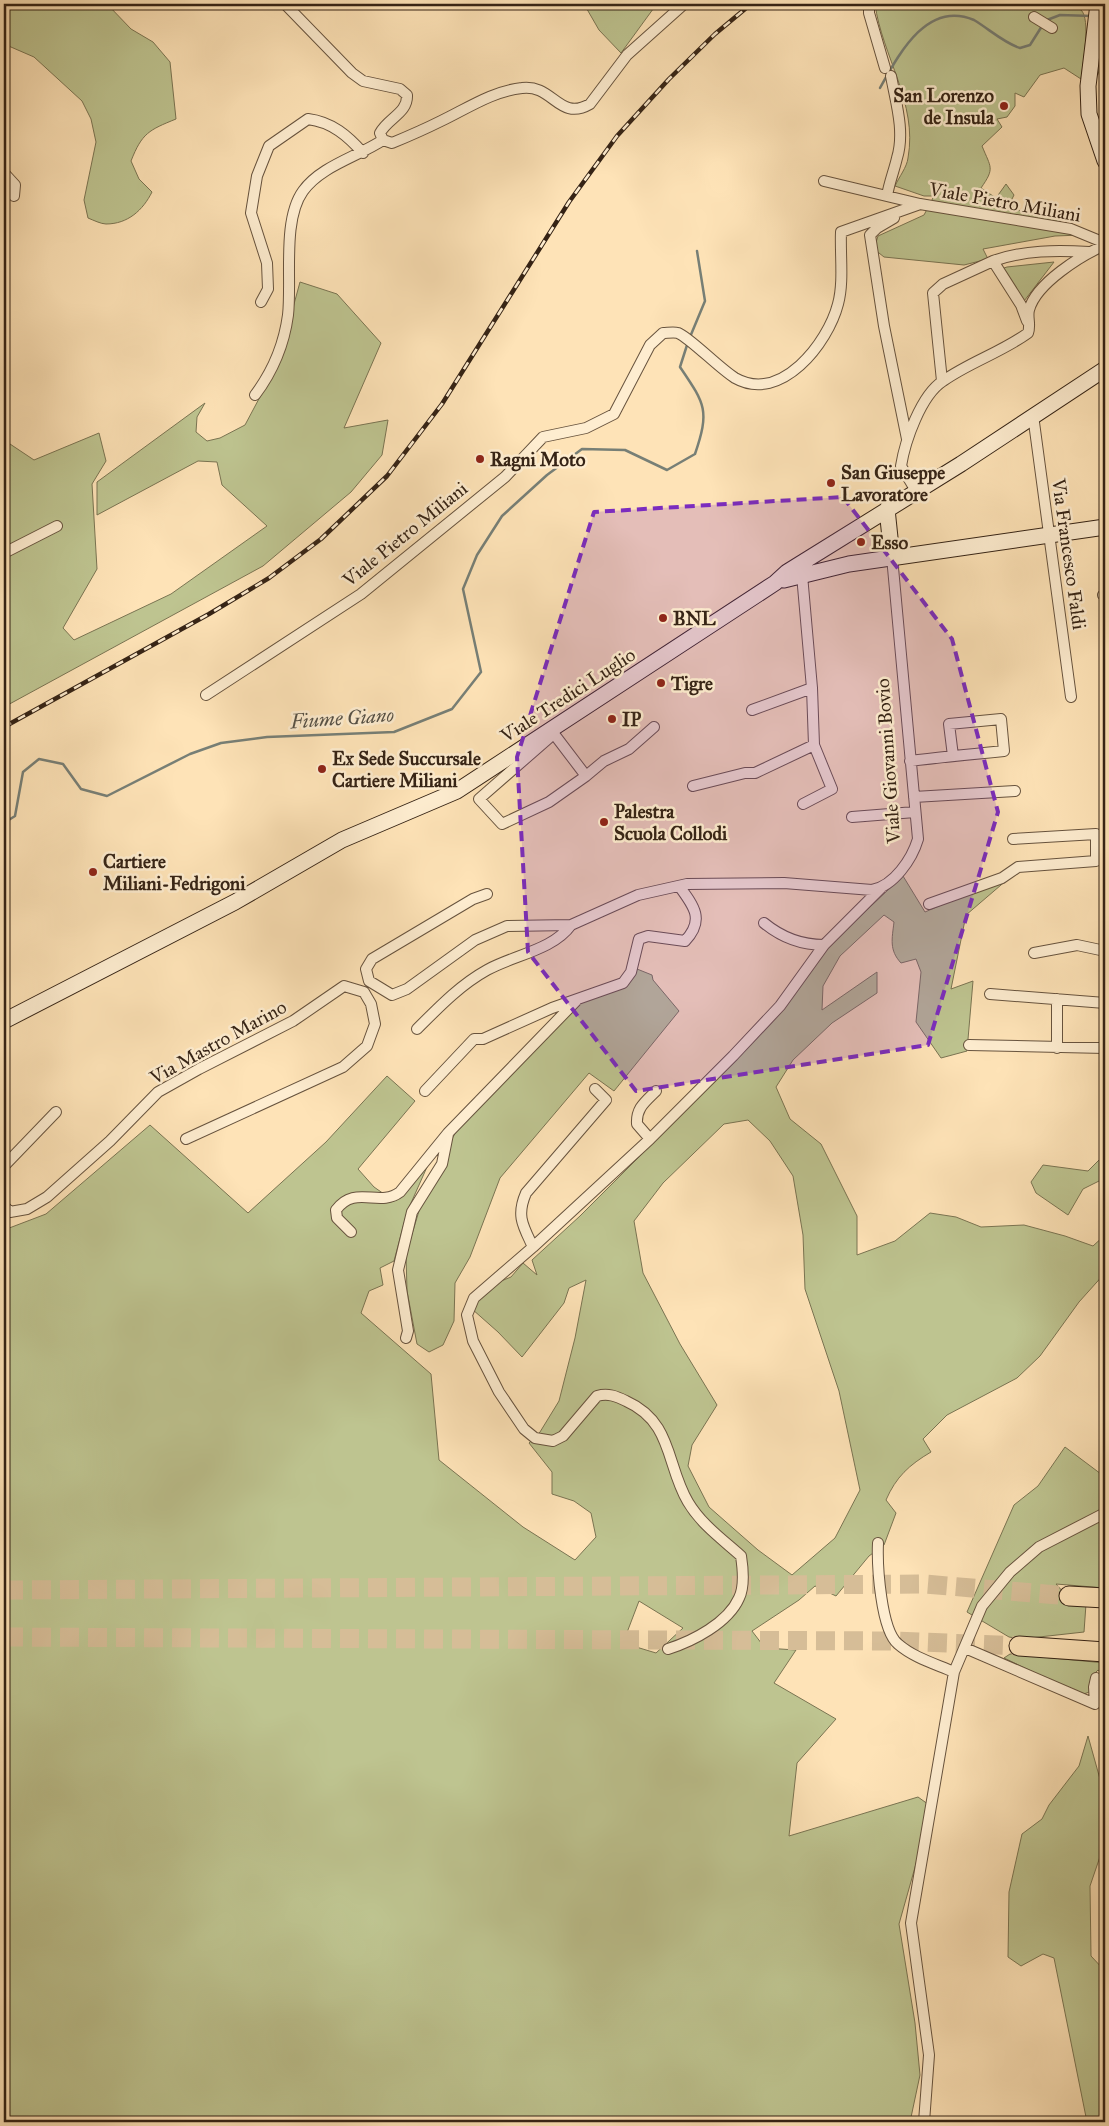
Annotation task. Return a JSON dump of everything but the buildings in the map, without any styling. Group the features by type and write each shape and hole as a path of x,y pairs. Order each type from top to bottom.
{"highway":[{"path":"1069,1596 1105,1598"},
{"path":"1019,1646 1105,1652"}],"main road":[{"path":"1098,4 1089,64 1089,114 1105,160"},
{"path":"775,583 787,572 887,509 913,486 1033,415 1105,369"},
{"name":"Viale Giovanni Bovio","path":"887,509 892,557"},
{"path":"775,583 849,564 1105,527"},
{"name":"Viale Tredici Luglio","path":"4,1021 235,902 342,840 457,791 553,732 775,583"}],"street":[{"path":"285,4 352,73 376,85 400,89 407,95 408,103 401,112 384,124 380,133 383,140 392,143 498,93 524,88 537,89 569,110 579,111 590,104 640,41 684,4"},
{"path":"869,4 888,72 901,133 898,158 891,174 887,196"},
{"path":"1034,17 1052,28"},
{"path":"261,302 268,289 267,263 251,213 257,176 269,146 308,119 321,121 347,135 363,153"},
{"path":"255,395 266,381 282,346 288,314 290,224 302,192 320,174 363,153 383,140"},
{"path":"4,173 15,185 14,196"},
{"path":"824,181 920,204"},
{"name":"Viale Pietro Miliani","path":"206,695 361,594 505,477 543,437 586,428 614,414 650,345 663,334 678,334 737,379 753,383 770,382 786,376 802,364 820,344 832,324 839,302 841,232 920,204 1071,229 1105,244"},
{"path":"902,210 870,235 884,326 907,439"},
{"path":"913,486 901,466 907,439 929,395 942,381 1028,333 1030,327 1029,310 1038,295 1060,270 1105,244"},
{"path":"942,381 933,293 943,284 1005,257 1054,250 1089,252"},
{"path":"993,261 1021,305 1030,327"},
{"name":"Via Francesco Faldi","path":"1033,415 1071,697"},
{"path":"4,553 57,526"},
{"name":"Viale Giovanni Bovio","path":"668,1649 686,1644 706,1632 739,1599 742,1591 741,1556 705,1524 688,1501 666,1439 651,1419 632,1403 616,1396 605,1394 597,1396 563,1436 553,1441 540,1440 524,1429 504,1400 473,1341 467,1315 474,1298 533,1247 650,1139 780,1006 824,945 892,879 914,854 918,839 892,557"},
{"path":"802,575 812,688 814,745 832,789 803,804"},
{"path":"752,710 812,688"},
{"path":"910,761 1004,751 1001,719 949,724 952,756"},
{"path":"553,732 586,776 604,761 629,749 654,728"},
{"name":"Viale Tredici Luglio","path":"553,732 479,799 502,824 549,802 586,776"},
{"path":"693,786 745,772 755,774 814,745"},
{"path":"914,797 1015,791"},
{"path":"852,817 915,812"},
{"path":"929,904 1002,878 1018,867 1096,861 1096,834 1012,839"},
{"path":"369,981 392,995 407,989 475,940 507,926 571,925 638,895 679,886 740,882 872,890 881,888"},
{"path":"425,1091 474,1039 483,1039 552,1008 623,983 631,972 636,946 640,939 648,936 685,942 694,932 697,919 692,903 679,886"},
{"path":"186,1139 343,1067 367,1046 375,1024 371,1004 364,992 369,981 366,969 372,959 473,899 487,894"},
{"path":"764,923 773,931 797,942 824,945"},
{"path":"417,1029 461,986 489,969 563,936 571,925"},
{"path":"1034,953 1077,946 1105,951"},
{"name":"Via Mastro Marino","path":"4,1206 10,1212 27,1209 47,1197 110,1141 158,1092 199,1068 293,1021 344,986 364,992"},
{"path":"990,994 1105,1003"},
{"path":"1057,999 1057,1048"},
{"path":"351,1232 337,1218 336,1210 340,1204 349,1197 393,1197 448,1133 577,1000"},
{"path":"969,1045 1105,1048"},
{"path":"533,1247 521,1221 521,1205 526,1193 606,1100 595,1088"},
{"path":"650,1139 636,1124 636,1114 656,1091"},
{"path":"4,1166 56,1112"},
{"path":"406,1338 408,1331 398,1270 412,1212 442,1164 448,1133"},
{"path":"924,2122 929,2055 911,1923 954,1672 982,1606 1010,1572 1039,1547 1105,1514"},
{"path":"878,1543 877,1563 888,1626 892,1637 907,1650 954,1672"},
{"path":"965,1648 1095,1704 1094,1687 1096,1678"}],"highlighted area":[{"path":"843,497 952,639 998,812 928,1045 636,1091 528,952 517,757 594,512"}],"green space":[{"path":"4,4 107,4 131,29 153,42 170,62 176,119 159,126 143,138 135,152 131,161 139,179 152,192 144,205 128,219 106,224 88,218 84,200 96,142 91,119 82,101 34,57 4,44"},
{"path":"584,4 656,5 621,53 599,30"},
{"path":"875,4 1039,4 1043,8 1073,6 1081,10 1086,22 1086,32 1081,79 1064,68 1040,75 1024,97 1015,93 1015,106 1007,117 997,119 1002,127 982,146 988,159 990,172 981,188 996,198 1006,184 1014,195 1012,199 1016,210 1051,217 1081,235 1055,236 983,249 988,259 964,265 884,257 874,249 878,236 924,215 934,196 924,196 895,186 908,158 910,138 908,118"},
{"path":"1105,19 1105,86 1098,70 1096,54 1100,20"},
{"path":"1054,262 1021,305 998,270 1007,267"},
{"path":"300,282 337,294 381,343 344,428 388,420 382,455 351,492 263,566 4,707 4,440 34,460 99,433 106,461 92,484 97,569 63,628 74,640 171,594 267,526 222,485 217,462 198,461 97,515 97,482 205,403 197,417 196,432 207,441 220,438 245,425 278,363"},
{"path":"1015,873 966,915 951,989 973,981 967,1051 941,1058 916,1022 921,972 916,959 901,963 897,958 892,944 894,922 884,915 840,956 823,986 822,1010 877,972 877,993 832,1023 793,1060 776,1087 790,1119 821,1144 857,1216 857,1255 895,1241 930,1213 956,1217 981,1227 1024,1225 1093,1246 1105,1235 1105,1273 1079,1302 1040,1356 1017,1378 947,1415 923,1439 931,1452 904,1472 886,1500 896,1513 884,1545 869,1556 836,1596 815,1586 799,1600 752,1631 765,1648 796,1650 774,1683 836,1719 797,1763 789,1836 918,1797 932,1807 899,1924 915,2023 920,2075 910,2122 4,2122 4,1230 46,1214 150,1125 248,1213 326,1142 387,1076 415,1101 358,1169 374,1187 394,1201 410,1188 427,1167 407,1212 394,1261 380,1268 383,1285 369,1291 361,1313 431,1374 439,1460 523,1527 575,1560 596,1537 591,1513 574,1501 552,1494 552,1472 529,1443 540,1432 559,1401 575,1338 586,1280 569,1288 564,1303 522,1357 472,1309 474,1292 511,1277 523,1263 537,1275 532,1260 580,1216 720,1076 824,950 903,876 925,912","holes":["748,1120 770,1141 793,1176 803,1235 805,1289 839,1391 860,1490 835,1538 792,1575 758,1550 709,1507 688,1466 692,1445 717,1405 680,1344 643,1273 634,1221 663,1183 724,1124","639,1601 683,1628 656,1653 623,1643"]},
{"path":"637,969 652,975 653,980 679,1011 614,1091 589,1073 500,1178 470,1257 455,1283 454,1321 443,1345 429,1352 417,1344 407,1291 406,1254 422,1201 440,1159 456,1132 572,1005 626,987"},
{"path":"1102,1157 1105,1157 1105,1178 1083,1189 1068,1215 1036,1193 1031,1182 1043,1165 1088,1171"},
{"path":"1065,1447 1105,1477 1105,1588 1056,1584 1073,1603 1086,1604 1084,1632 1021,1639 1009,1637 967,1612 1014,1505 1038,1486"},
{"path":"1010,1654 1105,1663 1105,1676 1098,1670 1091,1677 1092,1691 1081,1695 1004,1658"},
{"path":"1088,1736 1105,1797 1105,1842 1090,1886 1091,1956 1105,1971 1105,2122 1087,2122 1054,1958 1043,1954 1021,1966 1008,1957 1009,1892 1022,1834 1042,1819 1049,1805 1079,1766"}],"waterway":[{"name":"Fiume Giano","path":"1047,20 1060,15 1092,16"},
{"path":"880,88 896,60 916,34 942,17 957,16 974,20 1002,39 1020,48 1030,45 1042,26"},
{"name":"Fiume Giano","path":"690,337 705,301 697,251"},
{"name":"Fiume Giano","path":"4,823 15,816 23,772 39,759 63,764 81,789 107,796 190,754 221,743 267,737 394,732 452,709 481,672 463,589 477,555 502,516 547,475 582,449 625,450 667,470 695,454 700,439 703,417 700,399 680,367 688,342"}],"tunnel":[{"path":"4,1590 924,1584 1069,1596"},
{"path":"4,1637 896,1641 1019,1646"}],"railway":[{"path":"4,727 209,614 269,578 321,539 387,476 442,404 569,202 617,136 669,79 715,34 751,4"}],"place":[{"name":"San Lorenzo de Insula","path":"1004,106"},
{"name":"Ragni Moto","path":"480,459"},
{"name":"San Giuseppe Lavoratore","path":"831,483"},
{"name":"Esso","path":"861,542"},
{"name":"BNL","path":"663,618"},
{"name":"Tigre","path":"661,683"},
{"name":"IP","path":"612,719"},
{"name":"Ex Sede Succursale Cartiere Miliani","path":"322,769"},
{"name":"Palestra Scuola Collodi","path":"604,822"},
{"name":"Cartiere Miliani-Fedrigoni","path":"93,872"}]}
